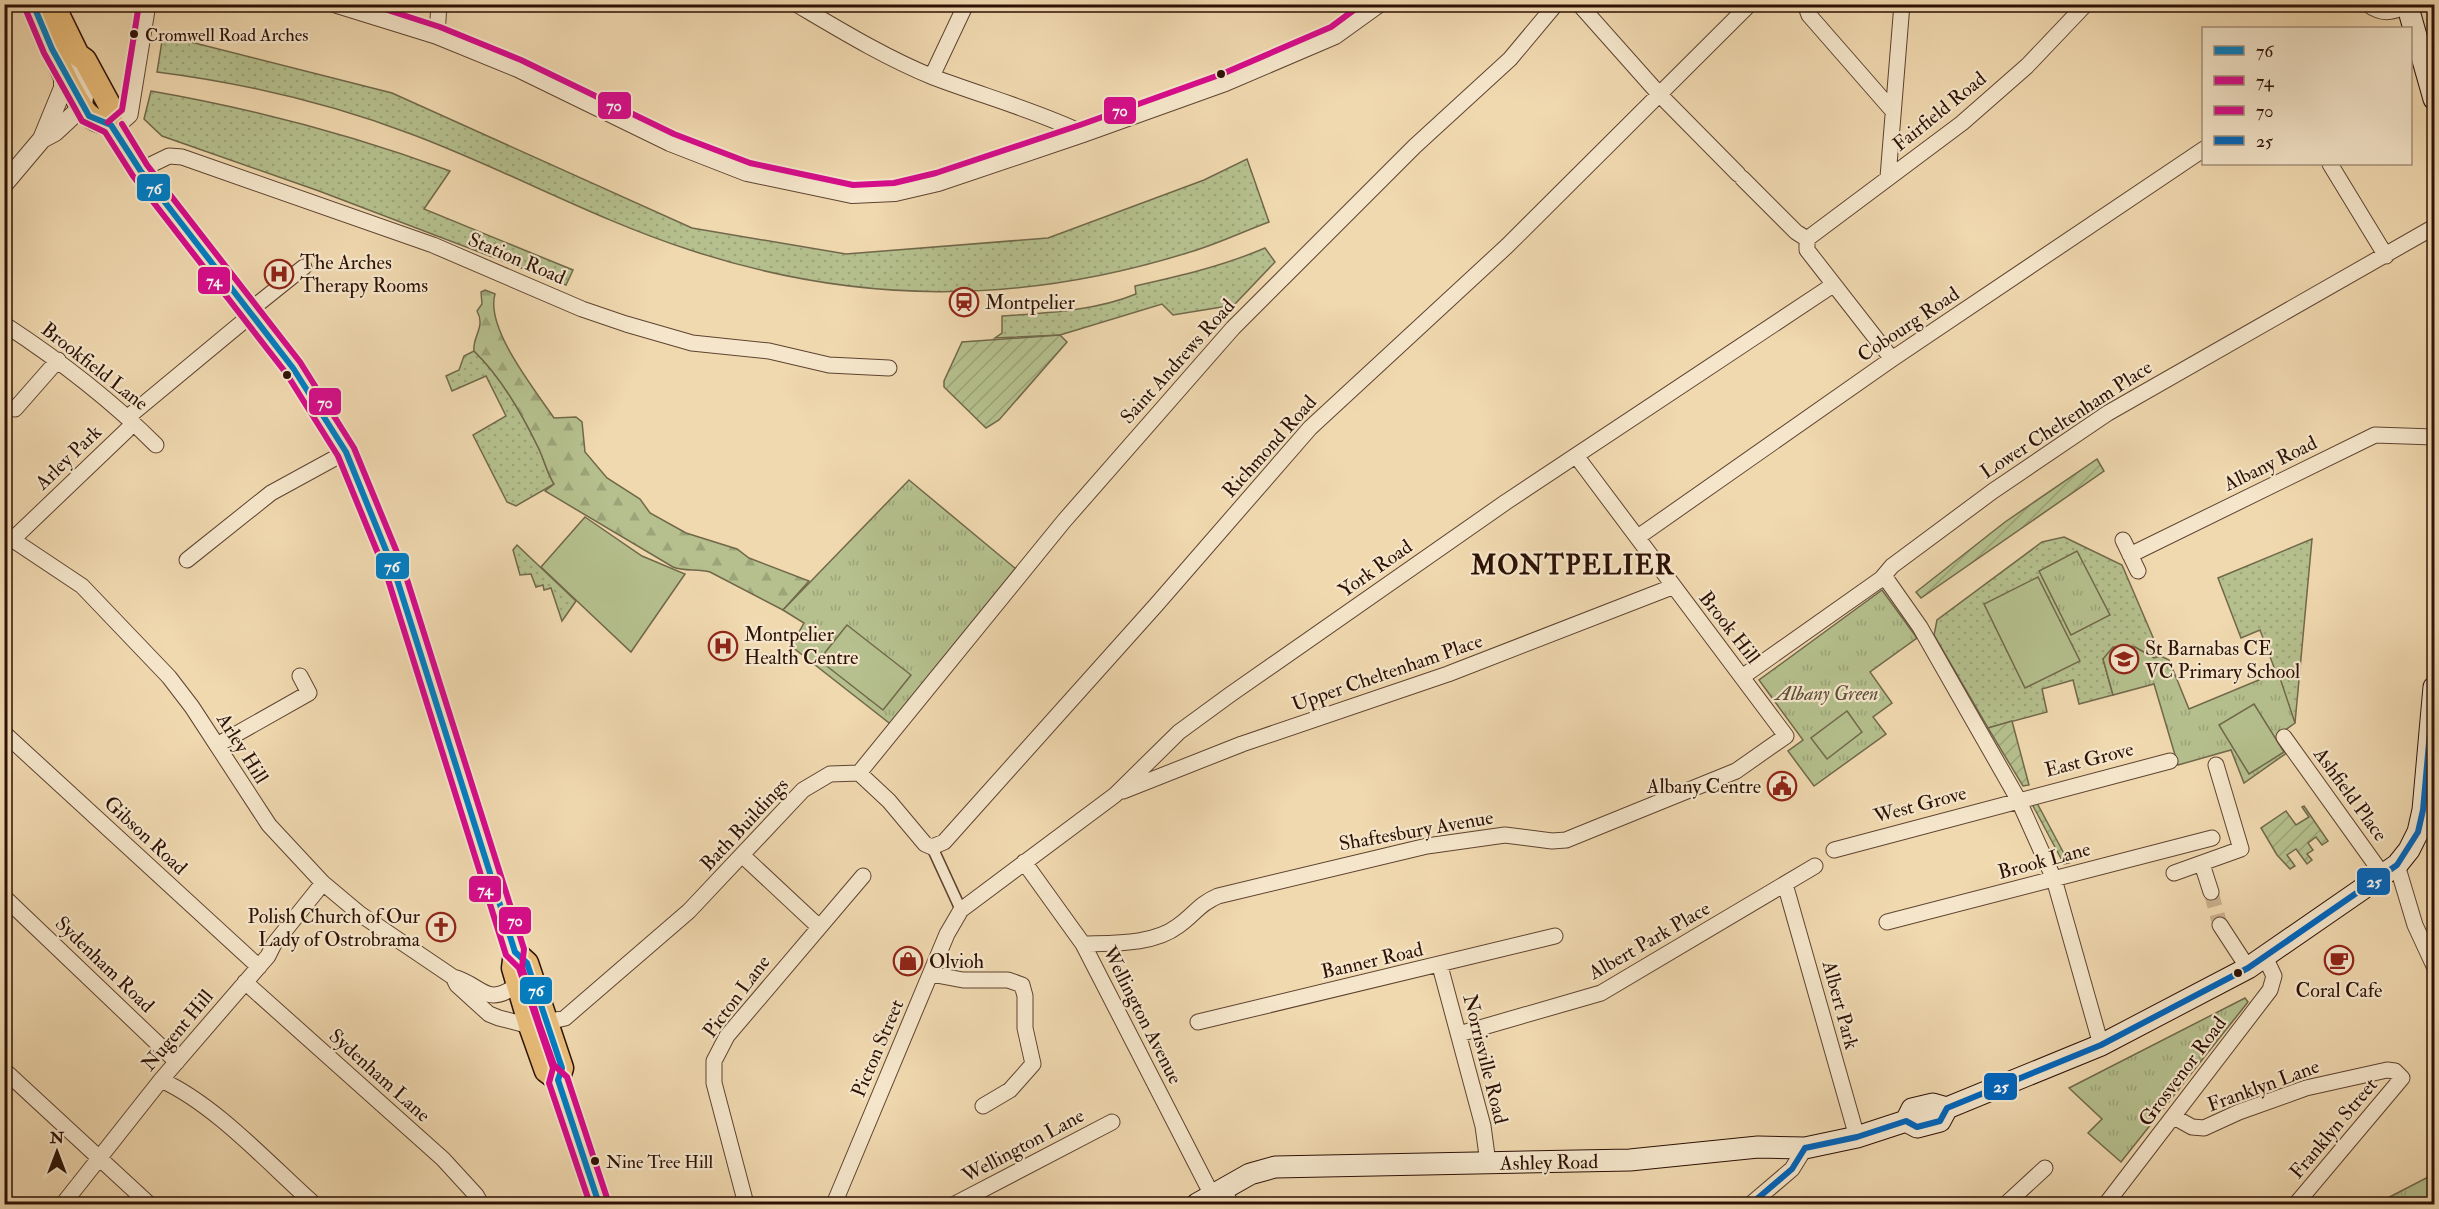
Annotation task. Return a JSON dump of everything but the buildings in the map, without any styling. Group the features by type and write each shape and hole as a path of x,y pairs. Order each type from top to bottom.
{"main road":[{"path":"33,4 70,63"},
{"path":"53,4 82,106 89,116 112,127"},
{"path":"2407,5 2434,99"},
{"path":"70,63 85,60 110,106 112,127 140,170 293,368 346,452 394,570 515,952 513,968 517,985 562,1068 558,1080 599,1204"},
{"name":"Ashley Road","path":"1215,1198 1250,1174 1275,1167 1630,1160 1758,1147 1805,1148 1857,1137 1906,1120 1917,1127 1940,1121 1947,1108 2101,1045 2256,962 2390,870 2409,850 2429,810 2434,687"},
{"path":"515,952 527,963 539,1025"}],"street":[{"path":"112,127 130,115 148,4"},
{"path":"338,4 437,35 518,68 670,142 736,168 790,182 852,194 895,192 938,182 1226,82 1335,35 1378,4"},
{"path":"437,35 439,4"},
{"path":"796,4 845,34 932,76 1055,119 1083,133"},
{"path":"932,76 966,4"},
{"name":"Saint Andrews Road","path":"859,773 1064,521 1233,328 1415,146 1510,59 1556,4"},
{"path":"1579,4 1659,94 1796,232 1807,239 1808,250 1892,359"},
{"name":"Richmond Road","path":"932,847 944,842 1150,613 1310,428 1507,246 1750,4"},
{"path":"1805,4 1809,15 1892,110"},
{"path":"1888,177 1902,4"},
{"name":"Fairfield Road","path":"1807,239 1962,123 2027,66 2086,4"},
{"path":"2367,4 2381,13 2391,13 2407,5"},
{"path":"2378,27 2381,13"},
{"path":"4,184 42,139 63,88 70,63"},
{"path":"42,139 55,132 82,106"},
{"name":"Cobourg Road","path":"1638,537 1892,359 2202,150"},
{"name":"Station Road","path":"140,170 169,156 182,158 434,245 582,309 692,343 769,351 829,365 889,368"},
{"path":"2331,165 2386,256"},
{"name":"Lower Cheltenham Place","path":"1742,677 1881,579 1892,566 1993,491 2108,413 2434,227"},
{"name":"Arley Park","path":"9,536 128,424 304,267"},
{"name":"York Road","path":"961,910 1115,795 1179,732 1218,704 1506,502 1833,285"},
{"name":"Brookfield Lane","path":"4,324 58,360 128,424 156,445"},
{"path":"15,409 58,360"},
{"name":"Albany Road","path":"2130,555 2375,435 2434,437"},
{"path":"187,560 271,493 346,452"},
{"name":"Brook Hill","path":"1577,457 1638,537 1672,587 1786,736"},
{"name":"Arley Hill","path":"9,536 82,586 169,677 269,825 323,883 360,914 453,977 493,996 501,995 517,985"},
{"path":"2123,540 2138,571"},
{"path":"1881,579 1887,580 1920,627 2018,799 2054,879 2101,1045"},
{"name":"Upper Cheltenham Place","path":"1115,795 1242,744 1448,675 1672,587"},
{"path":"217,745 309,693 300,676"},
{"name":"Gibson Road","path":"4,733 259,966"},
{"name":"Shaftesbury Avenue","path":"1083,944 1148,939 1179,926 1202,903 1218,896 1427,846 1505,835 1552,841 1566,840 1736,771 1786,736"},
{"name":"Ashfield Place","path":"2284,737 2390,870 2434,966"},
{"name":"East Grove","path":"2018,799 2170,761"},
{"path":"2174,873 2241,849 2216,765"},
{"name":"Bath Buildings","path":"539,1025 565,1018 642,953 689,911 803,790 818,779 838,772 859,773"},
{"path":"859,773 889,801 925,844 932,847 961,910"},
{"name":"West Grove","path":"1834,850 2018,799"},
{"name":"Brook Lane","path":"1887,922 2212,838"},
{"path":"743,856 818,926"},
{"name":"Wellington Avenue","path":"1024,862 1083,944 1215,1198"},
{"path":"2202,864 2211,892"},
{"name":"Albert Park Place","path":"1459,1034 1601,993 1815,866"},
{"name":"Picton Lane","path":"746,1204 714,1083 714,1061 727,1036 818,926 863,876"},
{"name":"Nugent Hill","path":"63,1204 161,1080 259,966 323,883"},
{"name":"Albert Park","path":"1785,884 1857,1137"},
{"name":"Sydenham Road","path":"4,897 177,1062"},
{"name":"Picton Street","path":"834,1204 947,934 961,910"},
{"name":"Grosvenor Road","path":"2106,1204 2270,990 2274,976 2256,962 2220,925"},
{"name":"Banner Road","path":"1198,1022 1440,966 1555,936"},
{"name":"Norrisville Road","path":"1440,966 1483,1126 1488,1163"},
{"path":"931,974 963,980 1008,980 1022,985 1025,996 1025,1028 1033,1064 1010,1090 983,1107"},
{"name":"Arley Hill","path":"453,977 457,985 489,1014 539,1025"},
{"name":"Sydenham Lane","path":"245,982 443,1159 476,1195 481,1204"},
{"path":"4,1070 149,1204"},
{"name":"Franklyn Lane","path":"2174,1117 2192,1127 2204,1128 2239,1112 2306,1088 2387,1070 2395,1071 2402,1078"},
{"name":"Franklyn Street","path":"2296,1204 2402,1078"},
{"path":"161,1080 182,1089 204,1106 314,1204"},
{"name":"Wellington Lane","path":"955,1204 1112,1122"},
{"path":"1751,1204 1792,1169 1805,1148"},
{"path":"2006,1204 2045,1168"}],"green space":[{"path":"163,35 392,93 692,228 846,254 1048,238 1204,180 1247,159 1269,222 1187,253 1124,270 1062,282 1000,289 938,292 876,289 814,281 752,268 654,238 446,148 349,113 254,88 157,72"},
{"path":"151,91 303,124 450,171 424,209 573,270 566,285 319,191 162,136 144,119"},
{"path":"1265,248 1275,262 1234,305 1173,315 1162,304 1060,335 995,338 1002,333 1002,316 1070,310 1120,300 1136,294 1135,286 1217,265"},
{"path":"485,290 495,294 494,308 497,324 524,375 554,418 576,417 582,422 585,452 607,478 640,499 650,513 686,533 737,549 749,558 809,581 783,610 710,572 673,567 545,491 554,484 531,433 502,383 474,351 480,322 477,311 482,304 481,292"},
{"path":"1060,335 1067,342 999,420 986,428 944,387 944,381 962,342"},
{"path":"474,351 502,383 531,433 554,484 516,506 507,502 473,435 506,416 486,376 452,391 446,376 459,370 464,356"},
{"path":"2097,459 2104,471 1921,598 1916,592 2005,522"},
{"path":"909,480 1016,569 893,726 791,646 804,623 783,610"},
{"path":"585,517 642,556 685,574 631,652 541,567"},
{"path":"2064,537 2122,565 2161,656 2154,658 2135,647 2103,659 2113,695 2079,704 2073,680 2042,689 2047,712 1988,728 1934,635 1937,620 2042,542"},
{"path":"2312,539 2295,723 2260,630 2241,638 2218,578"},
{"path":"517,545 576,601 562,621 551,588 544,590 543,585 536,587 531,574 520,575 513,550"},
{"path":"2077,551 2110,615 2071,635 2039,571"},
{"path":"2038,577 2080,661 2025,688 1984,604"},
{"name":"Albany Green","path":"1882,590 1917,638 1870,672 1892,703 1873,717 1886,734 1814,786 1788,751 1803,740 1759,680"},
{"path":"847,625 911,675 883,710 819,660"},
{"path":"2113,647 2135,647 2154,658 2161,656 2169,660 2189,709 2278,672 2295,723 2277,736 2288,752 2244,783 2231,750 2178,765 2154,684 2113,695 2103,659"},
{"path":"2254,704 2284,752 2249,774 2219,725"},
{"path":"1847,711 1862,732 1827,759 1811,738"},
{"path":"2012,721 2029,785 2023,786 1988,728"},
{"path":"2037,803 2069,863 2064,864 2032,804"},
{"path":"2304,806 2328,841 2322,845 2316,837 2308,843 2313,850 2307,854 2312,860 2307,864 2296,849 2287,855 2295,866 2290,869 2277,855 2261,828 2286,811 2296,825 2309,817 2302,807"},
{"path":"2245,998 2248,1002 2121,1162 2088,1133 2102,1119 2069,1088"},
{"path":"2434,1174 2434,1204 2376,1204"}],"tunnel":[{"path":"2211,892 2220,925"}],"transit line":[{"name":"76","path":"33,4 52,49 89,116 111,125 140,170 293,368 346,452 394,570 515,952 527,963 562,1068 558,1080 599,1204"},
{"name":"70","path":"108,122 122,110 139,4"},
{"name":"70","path":"369,4 440,27 521,60 674,134 750,163 853,185 894,183 936,173 1080,125 1222,74 1331,27 1362,4"},
{"name":"74","path":"25,8 44,53 82,121 105,132 133,176 286,373 338,456 386,573 506,955 519,968 553,1068 549,1083 590,1204"},
{"name":"70","path":"122,124 147,165 300,362 354,448 403,567 524,949 522,967 539,1023 554,1065 567,1077 608,1201"},
{"name":"25","path":"1805,1148 1857,1137 1906,1121 1917,1127 1940,1121 1947,1108 2101,1045 2248,968 2397,865 2418,832 2423,810 2434,687"},
{"name":"25","path":"1751,1204 1792,1169 1805,1148"}],"place":[{"name":"Cromwell Road Arches","path":"134,34"},
{"name":"The Arches Therapy Rooms","path":"279,274"},
{"name":"Montpelier","path":"964,302"},
{"name":"Montpelier Health Centre","path":"723,646"},
{"name":"St Barnabas CE VC Primary School","path":"2124,659"},
{"name":"Albany Centre","path":"1782,786"},
{"name":"Polish Church of Our Lady of Ostrobrama","path":"441,927"},
{"name":"Coral Cafe","path":"2339,960"},
{"name":"Olvioh","path":"908,961"},
{"name":"Nine Tree Hill","path":"595,1161"}],"district":[{"name":"MONTPELIER","path":"1573,565"}]}
